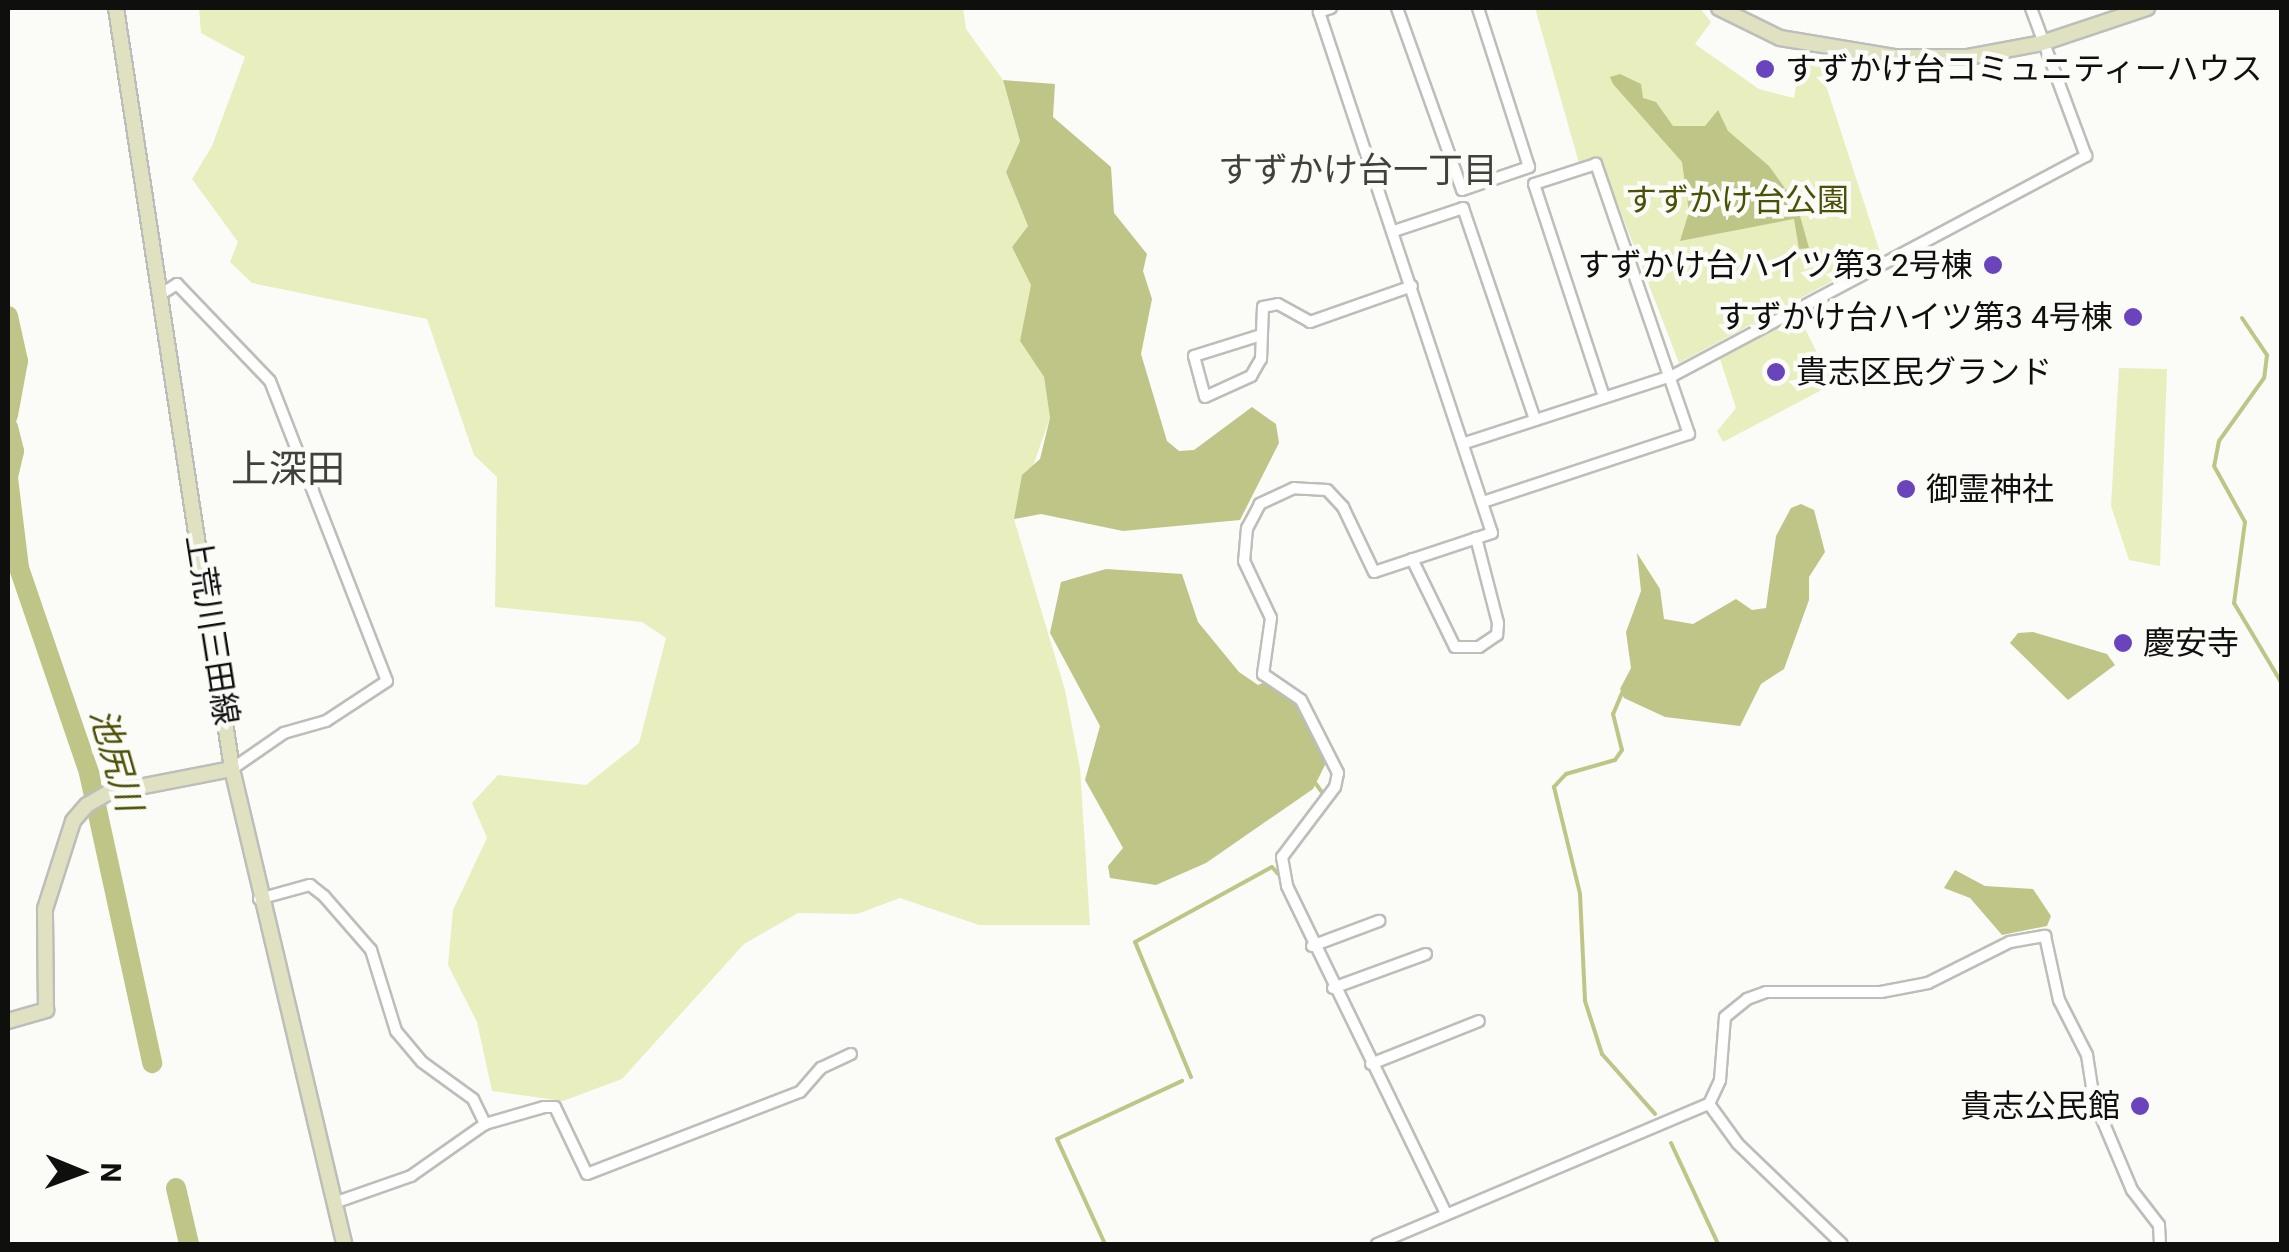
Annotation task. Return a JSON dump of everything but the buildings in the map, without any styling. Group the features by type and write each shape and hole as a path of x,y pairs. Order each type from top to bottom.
{"main road":[{"name":"上荒川三田線","path":"116,8 232,770 258,899 344,1244"},
{"path":"1719,8 1780,38 1894,56 1968,57 2042,43 2147,8"},
{"path":"8,1022 46,1010 44,909 73,822 87,805 108,793 232,770"}],"street":[{"path":"1330,8 1319,12 1466,442 1492,533 1374,572 1343,506 1327,490 1281,491 1260,504 1247,528 1244,561 1271,618 1263,674 1301,700 1338,774 1335,787 1282,856 1312,946 1446,1213"},
{"path":"1397,8 1462,190 1529,167 1478,8"},
{"path":"1466,442 1674,375 2086,156 2031,8"},
{"path":"1483,502 1689,434 1674,375 1596,164 1534,184 1604,398"},
{"path":"1394,231 1463,208 1535,420"},
{"path":"161,294 177,284 270,381 387,681 326,721 284,733 232,770"},
{"path":"1258,336 1194,356 1205,397 1251,376 1261,359 1258,336 1263,307 1278,304 1310,322 1412,286"},
{"path":"1412,559 1455,646 1479,647 1497,635 1498,623 1476,538"},
{"path":"258,899 310,885 324,896 371,950 396,1031 422,1062 473,1098 485,1124"},
{"path":"1312,946 1379,920"},
{"path":"1377,1244 1708,1104 1720,1080 1725,1017 1746,1000 1766,992 1881,992 1928,983 2010,942 2044,936 2059,1000 2087,1055 2094,1100 2132,1190 2159,1225 2160,1244"},
{"path":"1333,988 1426,954"},
{"path":"1371,1064 1479,1021"},
{"path":"334,1203 411,1176 485,1124 555,1106 587,1174 800,1092 820,1068 851,1054"},
{"path":"1708,1104 1738,1144 1842,1244"}],"green space":[{"path":"199,8 963,8 966,29 1003,80 1020,141 1006,172 1028,226 1012,247 1032,285 1020,341 1044,377 1050,418 1014,519 1065,690 1080,768 1090,925 979,925 900,898 857,914 798,913 744,944 622,1079 563,1101 492,1091 477,1022 448,965 453,910 487,838 472,803 498,775 586,785 639,743 666,638 642,622 495,607 497,477 474,455 427,319 252,283 230,262 238,242 192,179 212,146 245,57 201,33"},
{"name":"すずかけ台公園","path":"1535,8 1700,8 1711,22 1695,44 1759,89 1794,98 1800,61 1820,67 1881,255 1679,363 1600,158 1579,163"},
{"name":"貴志区民グランド","path":"1799,317 1833,384 1723,442 1717,431 1736,408 1720,359"},
{"path":"2119,368 2167,369 2160,566 2129,560 2111,506"}],"shaded area":[{"path":"1620,74 1641,84 1643,98 1656,102 1673,126 1705,126 1718,110 1728,131 1769,166 1797,205 1809,248 1799,249 1794,219 1680,241 1689,212 1682,162 1613,84 1610,77"},
{"path":"1003,80 1055,84 1053,117 1111,167 1114,213 1147,254 1143,271 1152,299 1141,354 1167,441 1179,451 1194,450 1252,407 1276,424 1279,443 1240,520 1123,531 1041,514 1014,519 1022,475 1040,459 1050,418 1044,377 1020,341 1031,285 1012,247 1028,226 1006,172 1020,141"},
{"path":"1801,504 1814,510 1825,552 1809,577 1809,600 1784,669 1761,684 1740,726 1665,717 1624,698 1620,689 1631,668 1626,632 1641,591 1637,553 1660,589 1664,619 1693,624 1736,599 1752,610 1766,608 1776,536 1791,508"},
{"path":"1106,569 1182,574 1198,622 1239,672 1258,685 1267,681 1297,702 1327,761 1313,789 1206,863 1156,885 1110,878 1108,866 1123,848 1085,780 1100,726 1050,633 1061,582"},
{"path":"2033,632 2107,654 2115,665 2068,700 2010,643 2018,633"},
{"path":"1955,870 1985,886 2033,889 2051,916 2047,926 2002,935 1970,898 1944,888"}],"waterway":[{"name":"池尻川","path":"8,316 18,361 8,415"},
{"path":"2242,318 2267,355 2264,378 2219,441 2214,466 2245,522 2234,603 2282,684"},
{"name":"池尻川","path":"8,427 14,451 8,476"},
{"name":"池尻川","path":"8,478 19,568 89,773 152,1063"},
{"path":"1622,693 1613,714 1622,750 1615,760 1566,774 1554,787 1580,894 1585,1001 1602,1054 1655,1114"},
{"path":"1316,784 1321,791"},
{"path":"1191,1077 1135,942 1272,867 1278,874"},
{"path":"1105,1244 1057,1139 1182,1081"},
{"path":"1671,1143 1718,1244"},
{"name":"池尻川","path":"176,1188 189,1244"}],"place":[{"name":"すずかけ台コミュニティーハウス","path":"1765,69"},
{"name":"すずかけ台ハイツ第3 2号棟","path":"1993,265"},
{"name":"すずかけ台ハイツ第3 4号棟","path":"2133,317"},
{"name":"貴志区民グランド","path":"1776,372"},
{"name":"御霊神社","path":"1906,489"},
{"name":"慶安寺","path":"2123,643"},
{"name":"貴志公民館","path":"2140,1106"}],"district":[{"name":"すずかけ台一丁目","path":"1358,171"},
{"name":"上深田","path":"288,470"}]}
